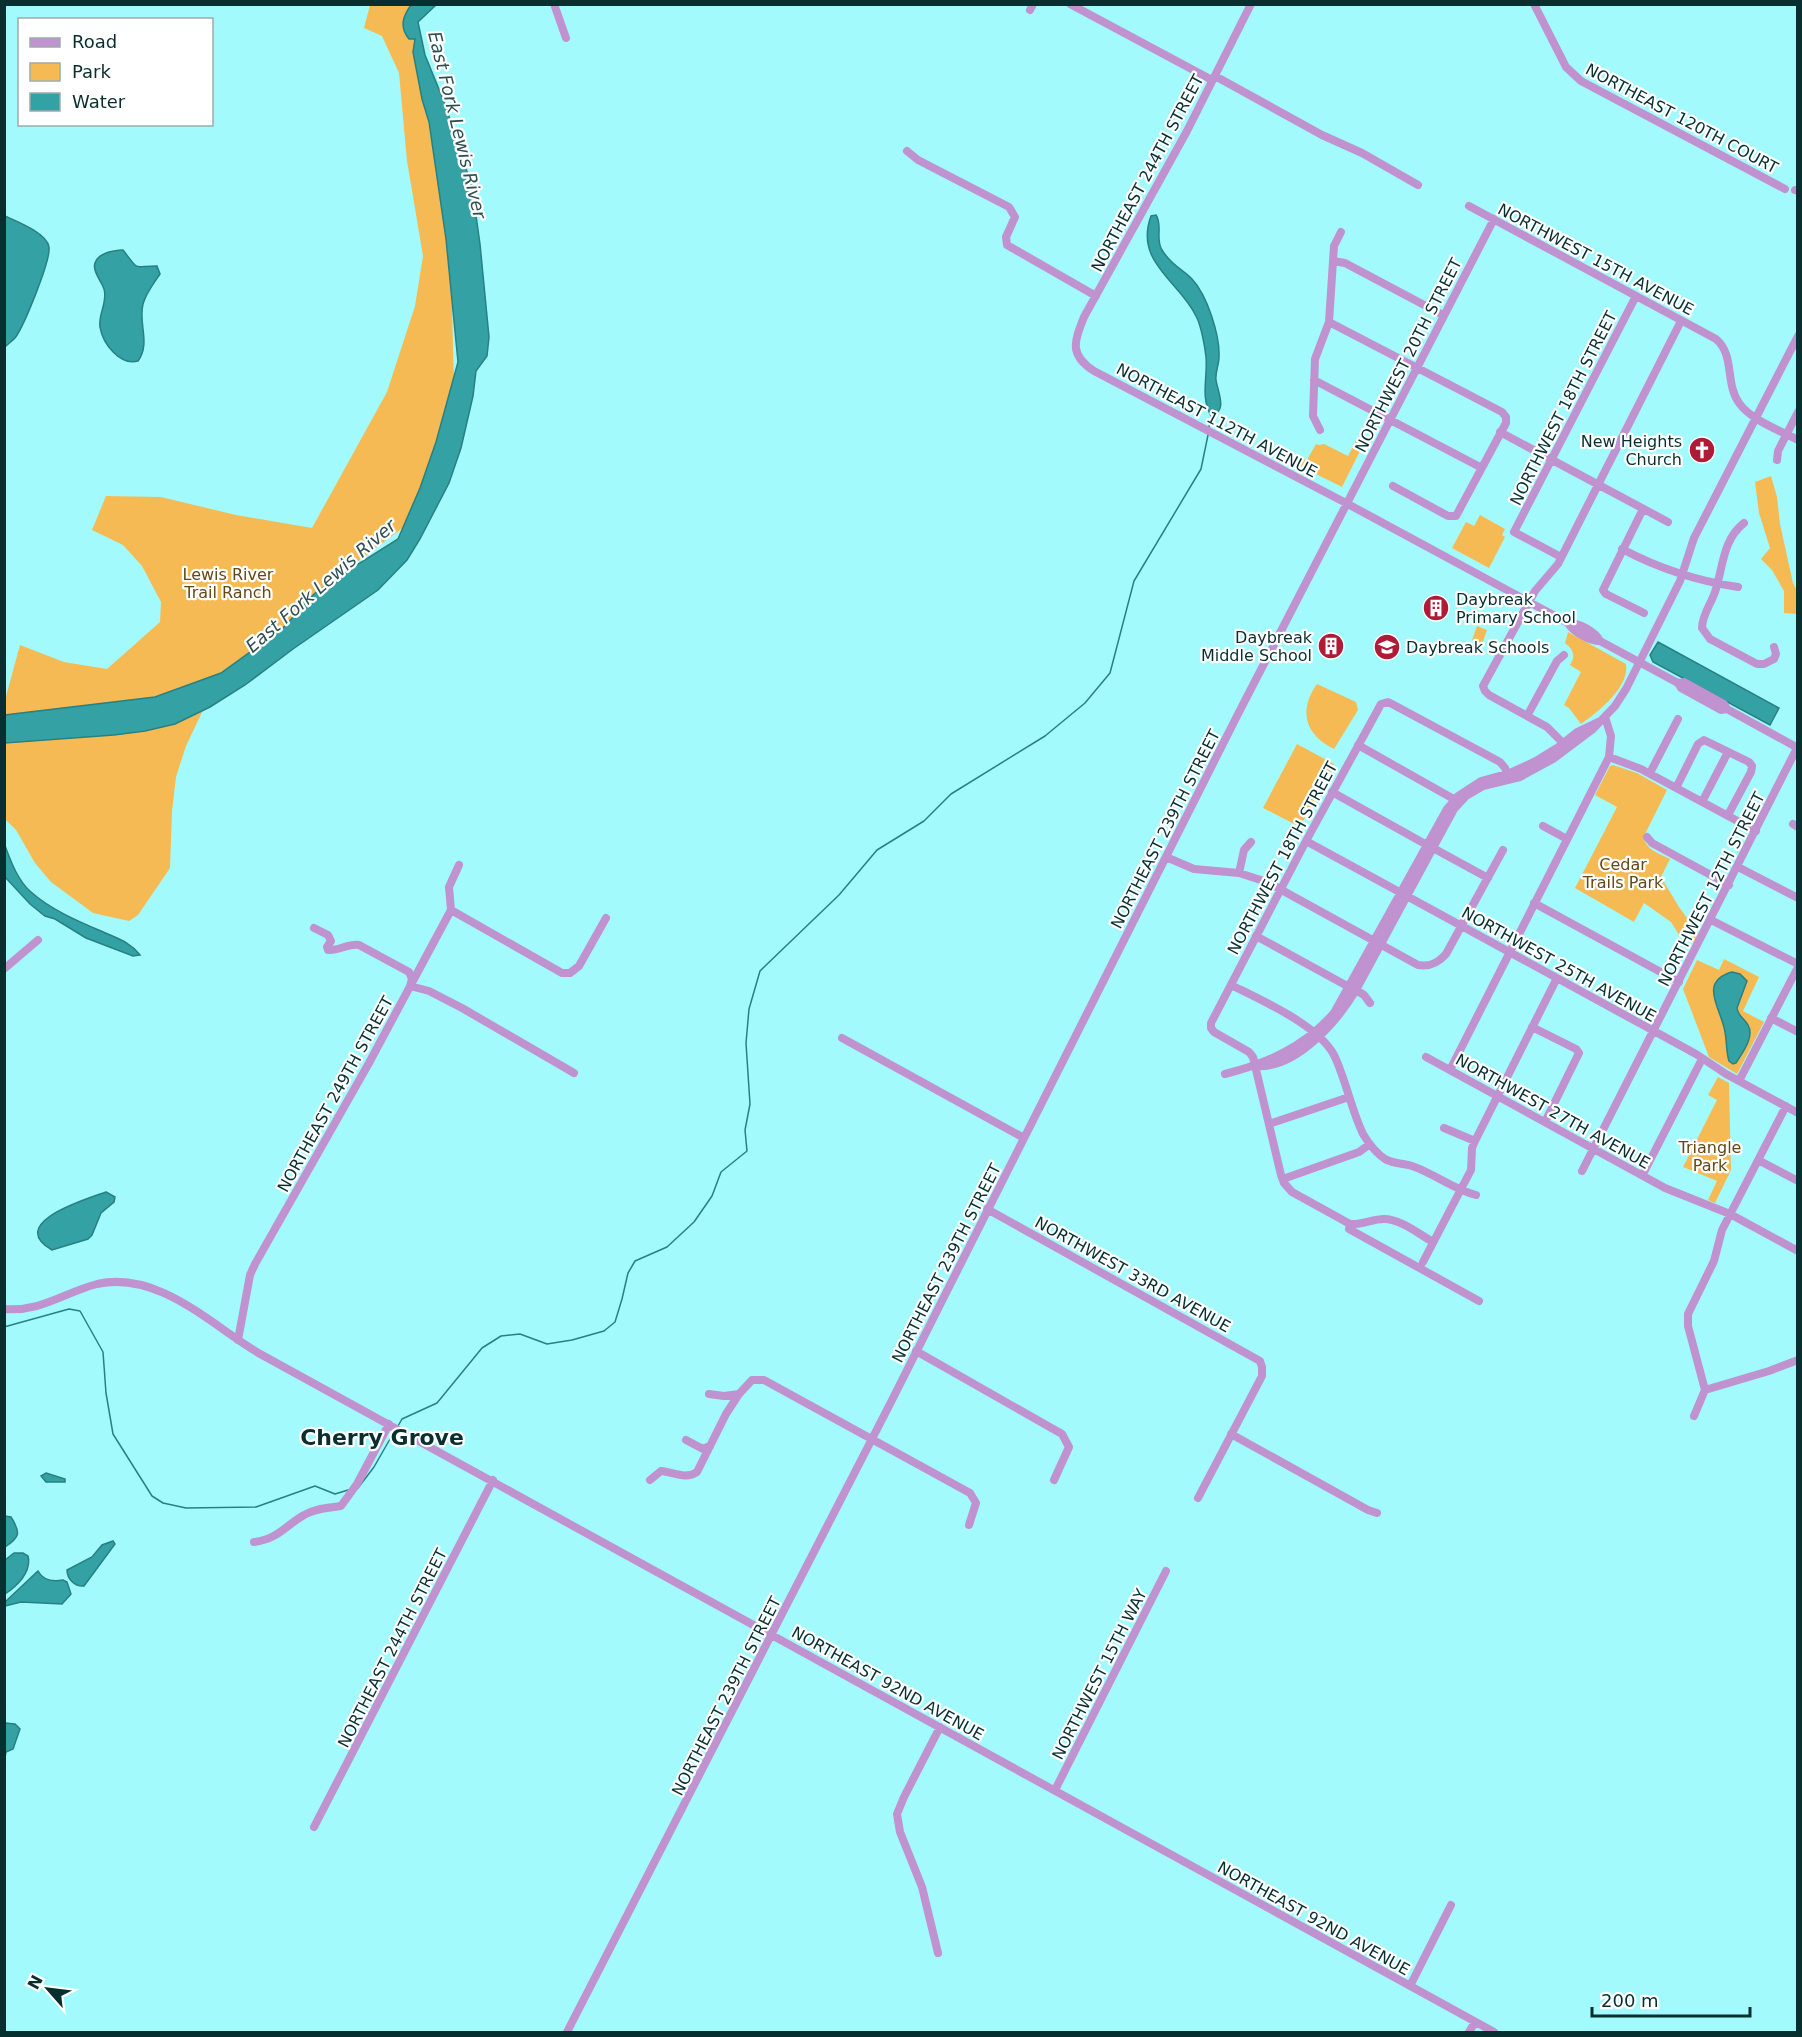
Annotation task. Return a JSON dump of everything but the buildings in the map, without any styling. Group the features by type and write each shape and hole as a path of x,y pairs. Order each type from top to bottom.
{"street":[{"path":"554,4 566,38"},
{"path":"1070,4 1362,153 1418,185"},
{"name":"NORTHEAST 244TH STREET","path":"1078,357 1075,339 1096,296 1214,78 1251,4"},
{"name":"NORTHEAST 120TH COURT","path":"1534,4 1566,67 1581,81 1785,189"},
{"path":"907,151 918,160 1009,207 1015,217 1006,237 1007,245 1096,296"},
{"name":"NORTHWEST 15TH AVENUE","path":"1469,206 1710,335 1722,344 1738,402 1756,417"},
{"name":"NORTHWEST 20TH STREET","path":"1346,503 1494,219"},
{"path":"1320,430 1313,416 1316,355 1329,322 1334,246 1341,232"},
{"path":"1333,261 1345,264 1443,315"},
{"name":"NORTHWEST 18TH STREET","path":"1561,557 1514,532 1636,296"},
{"path":"1565,745 1551,730 1489,695 1484,688 1485,682 1528,602 1561,557 1681,321"},
{"path":"1329,322 1503,412 1506,417 1459,512 1454,516 1448,516 1393,486"},
{"path":"1225,1074 1255,1066 1273,1065 1292,1056 1339,1017 1377,942 1457,801 1483,786 1508,776 1528,774 1553,759 1565,745 1593,729 1619,701 1683,574 1694,538 1797,336"},
{"name":"NORTHEAST 112TH AVENUE","path":"1078,357 1094,371 1568,623 1573,622 1598,636 1600,641 1678,683 1681,688 1721,710 1726,709 1797,748"},
{"path":"1314,380 1482,468"},
{"path":"1777,460 1778,451 1797,412"},
{"path":"1756,417 1797,440"},
{"path":"1500,432 1668,522"},
{"name":"NORTHEAST 239TH STREET","path":"567,2032 872,1440 1346,503"},
{"path":"1643,508 1604,590 1606,594 1644,613"},
{"path":"1744,523 1737,529 1724,555 1717,584 1703,619 1703,630 1710,639 1757,664 1764,664 1774,659 1776,654 1774,647"},
{"path":"1622,549 1653,565 1717,584 1737,587"},
{"path":"1527,716 1557,661 1564,655"},
{"name":"NORTHWEST 18TH STREET","path":"1255,1066 1249,1052 1211,1029 1211,1023 1280,888 1377,708 1384,703 1392,704 1491,756 1500,762 1508,776"},
{"path":"1450,1070 1609,757 1611,736 1602,719"},
{"path":"1650,773 1678,719"},
{"path":"1676,788 1702,741 1706,740 1752,766 1728,815"},
{"path":"1358,745 1457,801"},
{"name":"NORTHWEST 12TH STREET","path":"1582,1171 1797,748"},
{"path":"1702,802 1728,752"},
{"path":"1609,757 1632,764 1650,773 1756,831"},
{"path":"1332,792 1488,878"},
{"path":"1543,826 1567,839"},
{"path":"1647,837 1652,843 1729,885"},
{"name":"NORTHWEST 25TH AVENUE","path":"1306,841 1653,1031 1797,1113"},
{"path":"1239,873 1244,850 1251,842"},
{"path":"1166,857 1194,869 1239,873 1254,877 1280,888 1418,965 1426,966 1446,954 1503,850"},
{"name":"NORTHEAST 249TH STREET","path":"238,1340 250,1275 255,1264 369,1063 451,910 449,887 459,865"},
{"path":"1738,867 1797,898"},
{"path":"1534,903 1679,981"},
{"path":"451,910 562,973 570,973 579,966 606,918"},
{"path":"1711,920 1797,965 1739,1081"},
{"path":"314,928 328,936 331,941 327,947 328,950 334,951 354,944 359,945 409,972 410,986 429,991 462,1008 574,1073"},
{"path":"1256,936 1364,995 1370,1003"},
{"path":"4,969 38,940"},
{"path":"1423,1262 1470,1170 1472,1148 1497,1095 1557,978"},
{"path":"1230,985 1318,1035 1327,1044 1334,1056 1358,1124 1370,1144 1385,1159 1413,1166 1459,1191 1476,1195"},
{"path":"1771,1018 1797,1032"},
{"path":"1532,1027 1576,1049 1579,1056 1545,1122"},
{"path":"842,1038 1024,1138"},
{"name":"NORTHWEST 27TH AVENUE","path":"1426,1057 1681,1195 1730,1214 1797,1251"},
{"path":"1642,1174 1702,1059"},
{"path":"1255,1066 1285,1183 1295,1194 1350,1224 1358,1225 1389,1219 1433,1242"},
{"path":"1269,1124 1349,1097"},
{"path":"1694,1416 1705,1390 1687,1318 1714,1261 1722,1230 1786,1107"},
{"path":"1444,1128 1475,1142"},
{"path":"1285,1183 1359,1152 1370,1144"},
{"path":"1758,1160 1797,1181"},
{"name":"NORTHWEST 33RD AVENUE","path":"987,1209 1255,1357 1262,1366 1262,1376 1231,1434"},
{"path":"1350,1224 1349,1229 1479,1301"},
{"name":"NORTHEAST 92ND AVENUE","path":"4,1310 34,1308 95,1285 119,1282 146,1288 181,1301 238,1340 1494,2032"},
{"path":"916,1351 1062,1434 1069,1447 1054,1480"},
{"path":"1705,1390 1797,1360"},
{"path":"650,1480 661,1471 673,1472 686,1477 693,1476 700,1469 739,1394 752,1380 764,1380 970,1493 976,1503 969,1525"},
{"path":"709,1394 724,1396 739,1394"},
{"path":"254,1542 267,1541 306,1514 341,1506 357,1484 389,1424"},
{"path":"1198,1498 1231,1434 1377,1513"},
{"path":"686,1440 704,1449 710,1446"},
{"name":"NORTHEAST 244TH STREET","path":"314,1827 493,1480"},
{"name":"NORTHWEST 15TH WAY","path":"1055,1790 1167,1570"},
{"path":"938,1953 922,1887 900,1832 897,1814 940,1727"},
{"path":"1410,1986 1451,1905"},
{"path":"1469,2032 1475,2022"}],"green space":[{"name":"Lewis River Trail Ranch","path":"370,5 415,5 404,25 414,40 448,236 451,271 454,384 433,460 404,527 314,594 282,629 221,673 155,697 5,715 5,700 20,645 64,662 107,669 160,622 161,602 142,566 123,545 92,530 106,496 161,497 236,515 312,528 387,392 415,306 423,256 407,161 399,73 382,36 364,28"},
{"path":"1358,437 1365,441 1342,487 1300,466 1304,459 1307,460 1316,444 1324,444 1348,456"},
{"path":"1771,476 1793,583 1797,591 1797,614 1784,613 1784,591 1772,570 1761,559 1770,548 1759,513 1755,482"},
{"path":"1480,515 1505,529 1502,535 1505,537 1489,568 1452,548 1466,522 1474,526"},
{"path":"1477,626 1487,630 1482,644 1472,640"},
{"path":"1568,632 1626,664 1626,673 1618,690 1604,706 1581,724 1564,705 1581,672 1570,665 1572,650 1565,643"},
{"path":"1317,684 1356,702 1358,710 1334,749 1316,737 1308,721 1306,713 1308,704"},
{"path":"203,710 186,746 176,777 170,868 138,915 129,921 93,913 51,882 35,863 16,830 5,819 4,743 145,731 175,724"},
{"path":"1297,744 1334,764 1300,827 1263,808"},
{"name":"Cedar Trails Park","path":"1610,766 1637,773 1667,790 1644,836 1645,841 1653,850 1670,859 1661,877 1698,933 1694,943 1679,935 1671,922 1644,903 1634,922 1575,888 1617,807 1595,795"},
{"path":"1724,959 1759,977 1743,1011 1764,1022 1737,1074 1709,1057 1683,989 1697,960 1719,970"},
{"name":"Triangle Park","path":"1718,1077 1729,1083 1731,1170 1715,1203 1708,1200 1717,1181 1683,1167 1717,1100 1708,1095"}],"water":[{"path":"411,5 436,5 418,22 425,55 445,104 472,187 489,337 487,356 476,371 473,396 461,448 449,483 420,539 407,560 378,590 245,685 210,707 175,724 145,731 5,743 5,715 155,697 221,673 282,629 314,594 398,539 420,488 436,442 458,362 446,239 429,122 413,52 415,39 409,39 403,26 404,17"},
{"path":"1156,215 1162,250 1198,286 1215,327 1219,348 1216,380 1221,406 1216,414 1211,416 1205,394 1205,353 1198,320 1153,259 1148,246 1147,232 1151,216"},
{"path":"5,216 37,232 49,247 46,265 30,307 15,338 5,347"},
{"path":"123,250 135,265 157,266 160,274 143,304 144,347 142,354 138,361 131,362 113,352 102,334 100,317 105,294 94,266 103,254"},
{"path":"1658,642 1779,708 1770,725 1653,662 1650,655"},
{"path":"4,843 18,875 31,892 64,914 127,943 140,955 133,956 86,938 55,919 45,916 30,904 5,877"},
{"path":"1732,972 1740,974 1747,981 1737,1008 1750,1030 1749,1040 1744,1050 1733,1064 1728,1058 1725,1032 1714,998 1716,982"},
{"path":"106,1192 115,1197 114,1202 101,1213 88,1239 52,1250 40,1240 38,1231 43,1222 54,1214 68,1206"},
{"path":"46,1473 65,1479 65,1482 46,1482 41,1476"},
{"path":"5,1516 11,1517 17,1534 14,1540 5,1547"},
{"path":"113,1541 115,1544 84,1586 72,1582 67,1570 92,1557 102,1545"},
{"path":"14,1553 23,1553 28,1556 28,1568 19,1583 5,1594 5,1560"},
{"path":"38,1571 49,1580 67,1582 71,1594 62,1604 21,1602 5,1606 5,1602"},
{"path":"5,1723 15,1724 20,1729 13,1749 6,1752 5,1758"}],"waterway":[{"path":"1209,427 1211,416"},
{"path":"398,1426 402,1419 437,1403 482,1348 501,1336 520,1334 547,1344 604,1331 615,1322 628,1273 635,1261 667,1247 694,1222 712,1196 721,1172 747,1151 745,1130 750,1104 746,1043 749,1009 760,971 839,895 877,850 924,821 951,794 1045,736 1085,703 1110,673 1134,581 1201,469 1208,435"},
{"path":"4,1327 69,1309 80,1311 103,1352 106,1393 113,1434 152,1496 163,1503 186,1508 256,1507 315,1486 335,1494 348,1490"},
{"path":"358,1488 374,1467 394,1432"}],"place":[{"name":"New Heights Church","path":"1702,450"},
{"name":"Daybreak Primary School","path":"1436,608"},
{"name":"Daybreak Middle School","path":"1331,646"},
{"name":"Daybreak Schools","path":"1387,647"}],"district":[{"name":"Cherry Grove","path":"382,1437"}],"water label":[{"name":"East Fork Lewis River","path":"457,125"},
{"name":"East Fork Lewis River","path":"321,586"}]}
